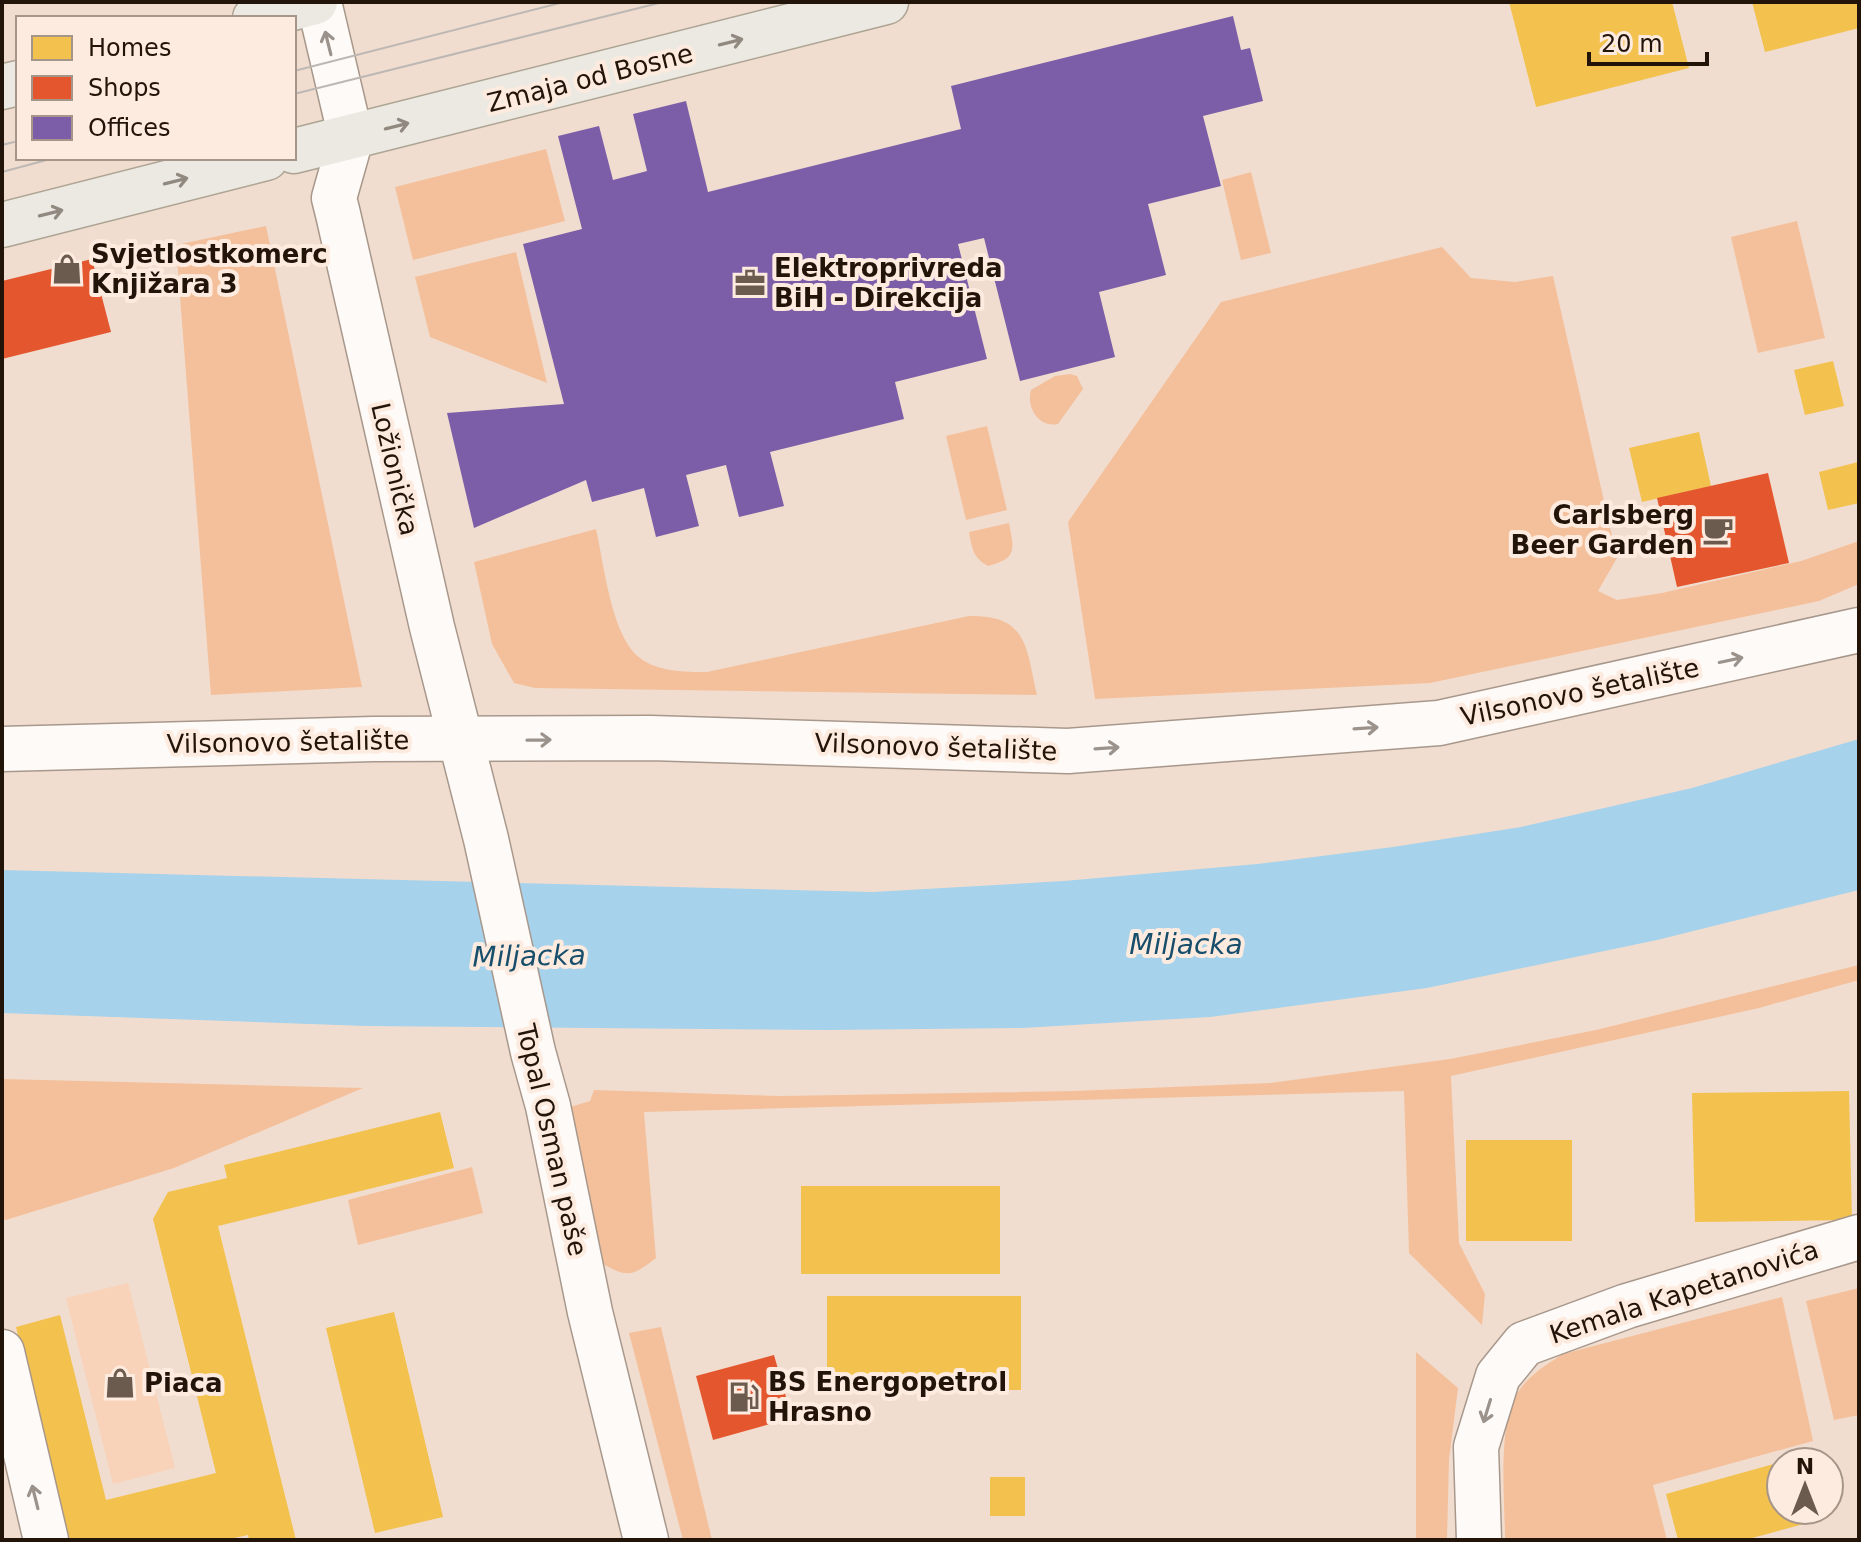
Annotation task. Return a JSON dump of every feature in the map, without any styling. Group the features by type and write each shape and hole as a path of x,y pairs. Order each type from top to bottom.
{"main road":[{"path":"257,14 317,2"},
{"name":"Zmaja od Bosne","path":"296,153 886,2"},
{"path":"2,225 258,160"}],"street":[{"name":"Ložionička","path":"317,2 351,138 334,198 432,627 461,739"},
{"path":"296,156 334,198"},
{"name":"Vilsonovo šetalište","path":"2,749 651,738 1068,751 1439,723 1859,630"},
{"name":"Topal Osman paše","path":"461,739 548,1106 590,1312 646,1540"},
{"name":"Kemala Kapetanovića","path":"1479,1540 1476,1447 1498,1376 1524,1344 1627,1306 1859,1237"},
{"path":"2,1352 46,1540"}],"shaded area":[{"path":"546,149 565,221 413,260 395,187"},
{"path":"1251,172 1271,253 1241,260 1222,180"},
{"path":"1797,221 1825,338 1758,353 1731,237"},
{"path":"266,226 362,687 211,695 176,245"},
{"path":"1442,247 1471,278 1515,282 1553,276 1617,558 1598,591 1617,600 1662,593 1801,561 1859,541 1859,584 1819,601 1430,683 1095,699 1068,522 1221,302"},
{"path":"516,252 547,383 430,337 415,277"},
{"path":"1055,376 1077,376 1083,389 1058,424 1045,423 1032,410 1031,390"},
{"path":"987,426 1007,510 966,520 946,436"},
{"path":"1009,523 1012,552 1005,560 988,566 976,556 969,532"},
{"path":"596,529 615,616 630,648 647,663 663,669 707,672 969,616 988,617 1003,621 1021,637 1037,695 535,688 514,683 492,644 474,562"},
{"path":"1859,965 1859,980 1759,1008 1451,1076 1459,1243 1485,1294 1482,1325 1409,1253 1404,1091 644,1112 656,1258 630,1273 619,1272 603,1264 560,1110 590,1101 594,1090 781,1096 1074,1091 1270,1083 1450,1059 1596,1030"},
{"path":"2,1079 363,1088 174,1168 6,1220 2,1219"},
{"path":"472,1167 483,1213 358,1245 348,1200"},
{"name":"Piaca","path":"128,1283 175,1468 113,1484 66,1298"},
{"path":"1859,1288 1859,1415 1834,1420 1806,1301"},
{"path":"1782,1297 1813,1441 1795,1446 1765,1446 1765,1454 1653,1485 1667,1540 1505,1540 1504,1444 1511,1408 1521,1387 1563,1354"},
{"path":"661,1327 712,1540 683,1540 629,1333"},
{"path":"1416,1352 1458,1388 1449,1460 1447,1540 1416,1540"}],"water":[{"name":"Miljacka","path":"1859,739 1859,890 1657,940 1427,988 1210,1017 1022,1028 827,1030 366,1026 2,1013 2,870 873,892 1064,881 1257,864 1521,827 1692,788"}],"building: Homes":[{"path":"1509,2 1672,2 1689,68 1536,107"},
{"path":"1752,2 1859,2 1859,28 1765,52"},
{"path":"1833,361 1844,406 1805,415 1794,370"},
{"path":"1699,432 1711,486 1642,502 1629,448"},
{"path":"1858,462 1859,503 1828,510 1819,472"},
{"path":"1849,1091 1852,1220 1695,1222 1692,1093"},
{"path":"440,1112 454,1168 218,1226 296,1540 249,1540 248,1535 225,1540 68,1540 16,1327 60,1315 106,1500 216,1473 153,1219 168,1192 227,1178 224,1165"},
{"path":"1466,1140 1572,1140 1572,1241 1466,1241"},
{"path":"801,1186 1000,1186 1000,1274 801,1274"},
{"path":"827,1296 1021,1296 1021,1390 827,1390"},
{"path":"394,1312 443,1517 375,1533 326,1328"},
{"path":"1765,1466 1765,1526 1796,1526 1745,1540 1678,1540 1666,1494"},
{"path":"990,1477 1025,1477 1025,1516 990,1516"}],"building: Shops":[{"path":"92,259 111,332 2,359 2,281"},
{"path":"1768,473 1789,563 1677,587 1657,498"},
{"name":"BS Energopetrol Hrasno","path":"774,1355 792,1418 713,1440 696,1376"}],"building: Offices":[{"name":"Elektroprivreda BiH - Direkcija","path":"1233,16 1241,50 1250,48 1263,101 1203,116 1221,186 1148,204 1166,275 1099,292 1115,357 1020,381 984,238 958,244 987,359 895,382 904,419 770,452 784,506 739,517 726,465 686,475 699,526 656,537 644,488 592,502 586,480 474,528 447,413 564,404 523,244 582,229 558,136 599,126 613,180 647,171 633,114 686,101 708,192 961,129 951,86"}],"tram line":[{"path":"296,70 564,2"},
{"path":"296,94 663,2"},
{"path":"2,145 16,142"},
{"path":"2,172 47,160"}],"place":[{"name":"Svjetlostkomerc Knjižara 3","path":"67,269"},
{"name":"Elektroprivreda BiH - Direkcija","path":"750,283"},
{"name":"Carlsberg Beer Garden","path":"1718,530"},
{"name":"Piaca","path":"120,1383"},
{"name":"BS Energopetrol Hrasno","path":"744,1397"}]}
